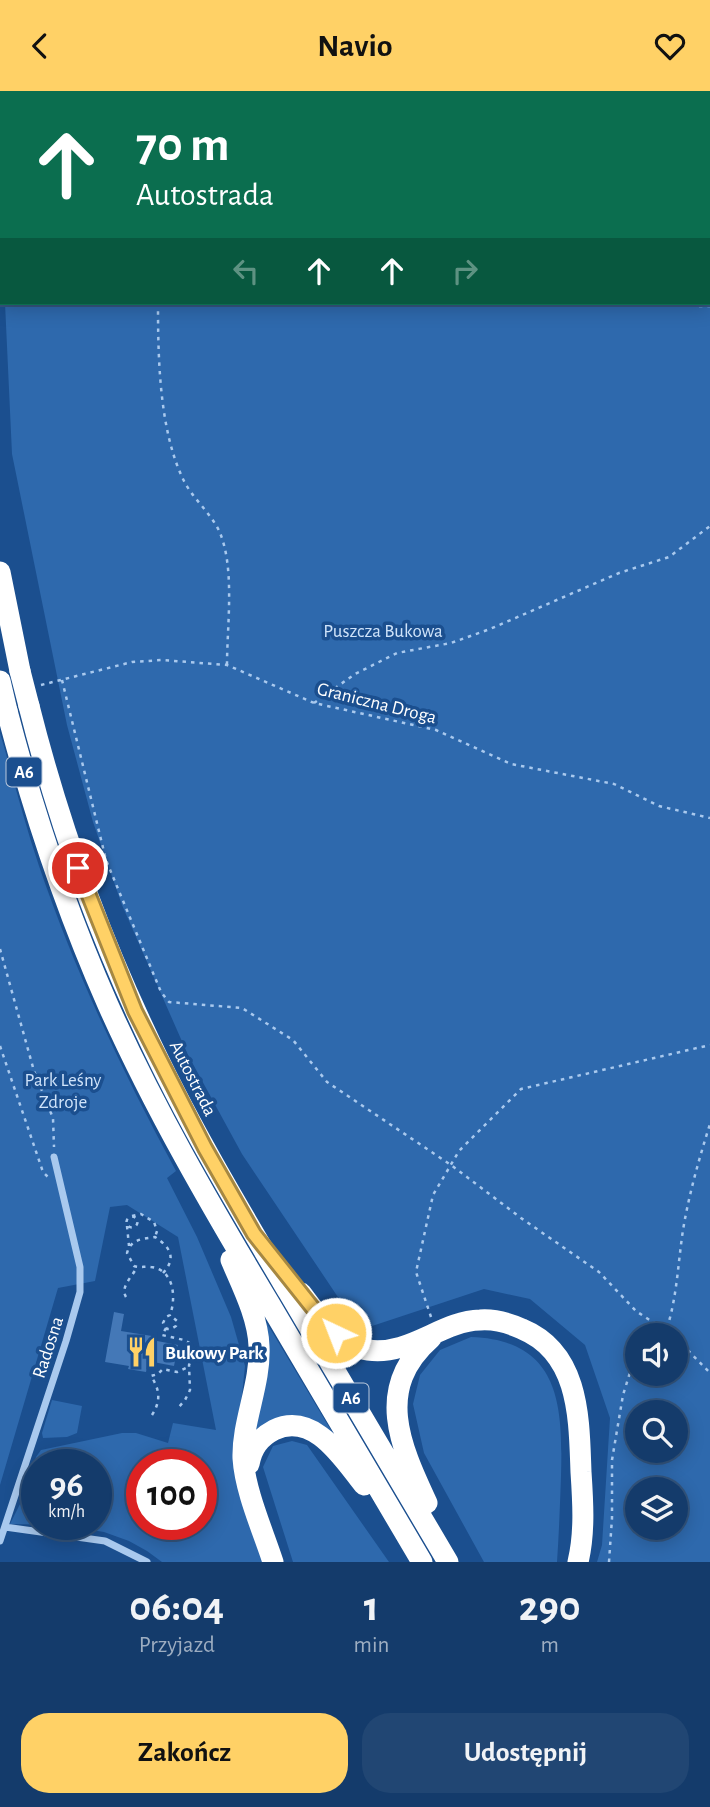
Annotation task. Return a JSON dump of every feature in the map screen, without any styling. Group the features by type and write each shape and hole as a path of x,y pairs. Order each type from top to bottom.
{"highway":[{"name":"Autostrada","path":"0,572 20,671 64,828 122,981 184,1110 448,1562"},
{"name":"A6","path":"0,681 45,842 91,965 146,1085 187,1162 422,1562"},
{"path":"187,1162 240,1280 259,1338 258,1361 244,1446 244,1469 273,1562"},
{"path":"254,1234 323,1320 348,1343 367,1350 407,1346 474,1320 505,1323 539,1338 563,1364 574,1391 579,1420 583,1520 578,1562"},
{"path":"437,1333 412,1358 401,1380 396,1404 397,1421 404,1453 454,1562"},
{"path":"249,1487 251,1456 260,1440 281,1427 294,1425 307,1428 331,1446 408,1538"}],"street":[{"name":"Radosna","path":"0,1541 80,1291 80,1267 54,1157"},
{"path":"5,1527 105,1541 147,1562"}],"path":[{"path":"158,305 159,359 170,446 184,481 220,533 229,573 227,665"},
{"path":"314,703 355,674 397,653 451,643 619,573 669,557 710,527"},
{"name":"Graniczna Droga","path":"74,678 132,662 162,660 227,665 314,703 436,730 511,764 614,784 659,806 710,818"},
{"path":"62,680 106,860 161,992 169,1002 242,1008 293,1040 327,1081 451,1165 599,1272 635,1311 654,1323"},
{"path":"0,949 34,1071 53,1118 54,1157"},
{"path":"437,1333 416,1272 433,1195 459,1151 521,1089 710,1045"},
{"path":"0,1046 43,1172 62,1191"},
{"path":"669,1323 694,1175 710,1123"},
{"path":"155,1237 157,1231 153,1222 138,1213 127,1220 128,1258 137,1267 153,1268 163,1273 174,1294 162,1335 181,1338 192,1345 194,1355 189,1367 190,1390 178,1408"},
{"path":"127,1225 132,1227 137,1224 132,1216"},
{"path":"129,1247 134,1241 155,1237 168,1245 171,1252 169,1267 163,1273"},
{"path":"126,1297 125,1286 137,1267"},
{"path":"166,1328 176,1326 176,1319 170,1315"},
{"path":"688,1351 710,1373"},
{"path":"152,1415 159,1395 151,1376 163,1369 177,1372 189,1367"},
{"path":"609,1562 612,1460 625,1386"}],"green space":[{"name":"Puszcza Bukowa","path":"5,305 710,305 710,1562 597,1562 602,1545 610,1418 585,1345 530,1299 484,1289 360,1330 242,1154 188,1055 122,905 93,822 67,725 12,454"},
{"name":"Park Leśny Zdroje","path":"0,733 34,849 68,945 137,1097 176,1171 167,1178 197,1237 231,1317 245,1366 235,1462 265,1562 162,1562 126,1540 217,1540 217,1449 126,1449 126,1540 112,1535 112,1449 46,1449 122,1433 136,1433 168,1443 173,1423 216,1430 178,1237 127,1205 110,1207 95,1281 58,1288 0,1485"},
{"path":"262,1315 335,1437 256,1430"},
{"path":"471,1337 501,1341 523,1350 539,1364 550,1381 557,1402 561,1450 557,1562 484,1562 424,1453 413,1404 420,1375 440,1350"},
{"path":"52,1400 82,1406 77,1433 67,1437 43,1438 42,1433"},
{"path":"292,1441 307,1445 389,1562 293,1562 263,1467 273,1446"},
{"name":"Park Leśny Zdroje","path":"21,1502 21,1524 10,1524"}],"building":[{"name":"Bukowy Park","path":"114,1312 124,1314 121,1331 152,1336 152,1340 178,1345 174,1366 148,1361 146,1372 105,1362"}],"place":[{"name":"Bukowy Park","path":"142,1352"}],"route":[{"path":"78,868 135,1011 205,1148 254,1234 336,1333"}]}
